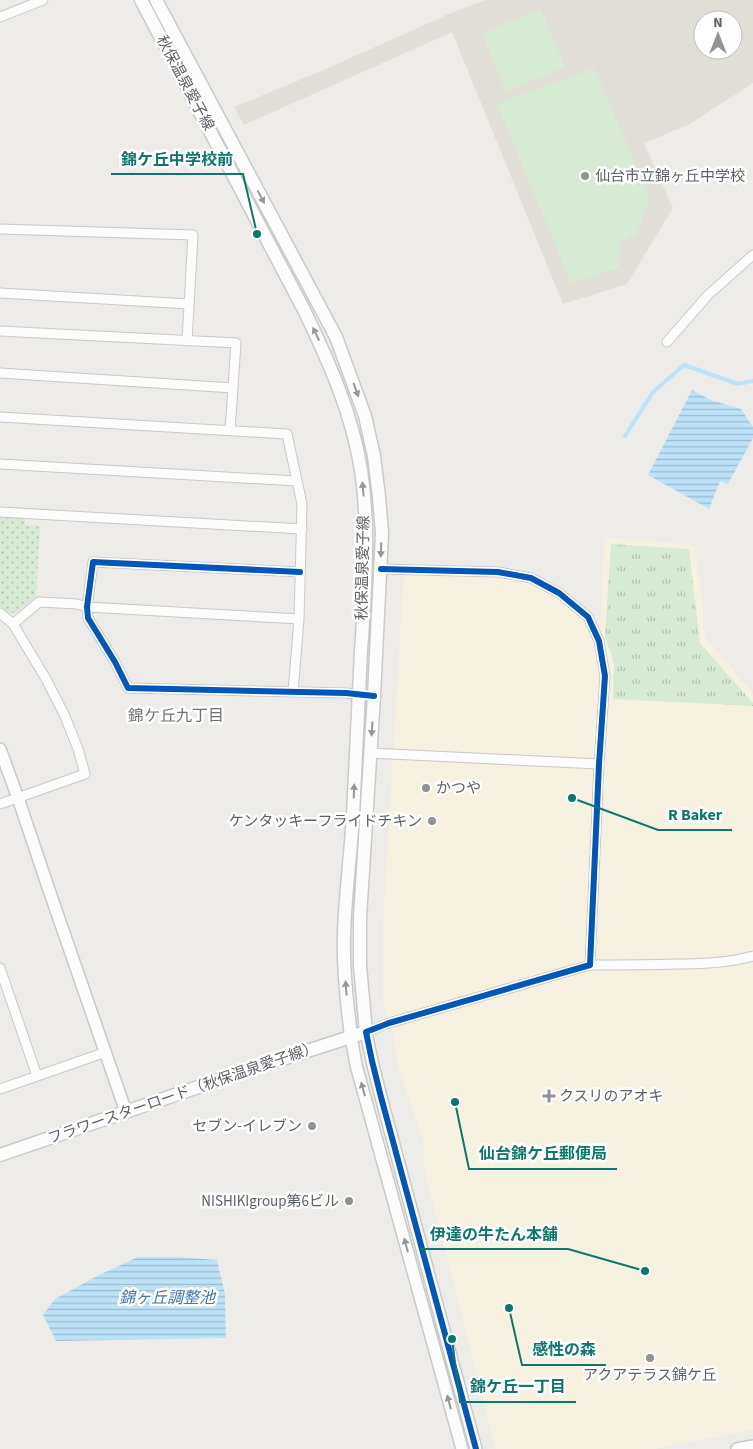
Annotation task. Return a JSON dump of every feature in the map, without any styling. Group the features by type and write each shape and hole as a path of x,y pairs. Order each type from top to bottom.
{"main road":[{"name":"秋保温泉愛子線","path":"141,0 304,310 327,358 348,415 361,470 367,535 353,815 344,935 345,988 351,1036"},
{"name":"秋保温泉愛子線","path":"156,0 336,337 365,416 374,456 382,534 360,917 360,966 366,1032"},
{"name":"フラワースターロード（秋保温泉愛子線）","path":"0,1155 236,1074 366,1032"}],"street":[{"path":"0,17 43,0"},
{"path":"0,230 193,236 187,341"},
{"path":"667,342 708,296 753,255"},
{"path":"0,293 189,304"},
{"path":"0,331 236,343 230,430"},
{"path":"0,373 233,388"},
{"path":"0,417 287,434 302,504 299,619 293,692"},
{"path":"0,464 297,481"},
{"path":"0,512 302,529"},
{"path":"300,572 93,562 87,607 88,618 115,662 128,688 374,696"},
{"path":"381,569 498,572 531,578 559,593 588,617 600,641 605,676 590,964"},
{"path":"13,624 39,602 77,604 87,607 299,619"},
{"path":"0,613 13,624 46,679 64,714 86,774 0,804"},
{"path":"0,749 126,1112"},
{"path":"370,752 599,764"},
{"path":"476,1449 381,1097 366,1032 389,1023 590,964 628,966 716,963 753,956"},
{"path":"0,968 37,1076"},
{"path":"351,1036 356,1065 462,1449"},
{"path":"0,1090 106,1052"},
{"path":"737,1449 753,1446"}],"shaded area":[{"name":"仙台市立錦ヶ丘中学校","path":"485,0 753,0 753,83 690,124 644,143 673,208 627,284 563,304 452,32 244,125 234,107 319,72 451,13"},
{"path":"604,537 695,545 703,605 703,626 708,641 753,694 753,1430 654,1449 496,1449 425,1173 423,1138 398,1069 393,1034 383,1002 383,925 404,570 531,578 559,593 600,633"}],"green space":[{"path":"541,9 565,67 506,91 482,33"},
{"path":"594,68 650,199 637,233 620,242 619,268 571,283 497,104"},
{"path":"0,515 25,516 25,525 40,526 36,597 15,613 5,612 0,607"},
{"path":"611,544 689,549 700,643 753,703 753,706 613,699 614,663 605,636"}],"water":[{"path":"692,390 711,400 741,409 753,427 753,438 728,484 720,481 709,509 648,475"},
{"name":"錦ヶ丘調整池","path":"138,1257 217,1260 225,1294 226,1338 56,1341 43,1315 55,1299 99,1275"}],"waterway":[{"path":"625,436 653,392 684,365 738,384 753,381"}],"cycle path":[{"path":"300,572 93,562 87,607 88,618 115,662 128,688 346,693 374,696"},
{"path":"381,569 498,572 531,578 559,593 588,617 599,641 605,676 590,965 389,1023 366,1032 381,1097 476,1449"}],"place":[{"name":"仙台市立錦ヶ丘中学校","path":"585,176"},
{"name":"錦ケ丘中学校前","path":"257,234"},
{"name":"かつや","path":"426,788"},
{"name":"R Baker","path":"572,798"},
{"name":"ケンタッキーフライドチキン","path":"432,821"},
{"name":"クスリのアオキ","path":"549,1096"},
{"name":"仙台錦ケ丘郵便局","path":"455,1102"},
{"name":"セブン-イレブン","path":"312,1126"},
{"name":"NISHIKIgroup第6ビル","path":"349,1201"},
{"name":"伊達の牛たん本舗","path":"645,1271"},
{"name":"感性の森","path":"509,1308"},
{"name":"錦ケ丘一丁目","path":"452,1339"},
{"name":"アクアテラス錦ケ丘","path":"650,1358"}],"district":[{"name":"錦ケ丘九丁目","path":"176,716"}]}
